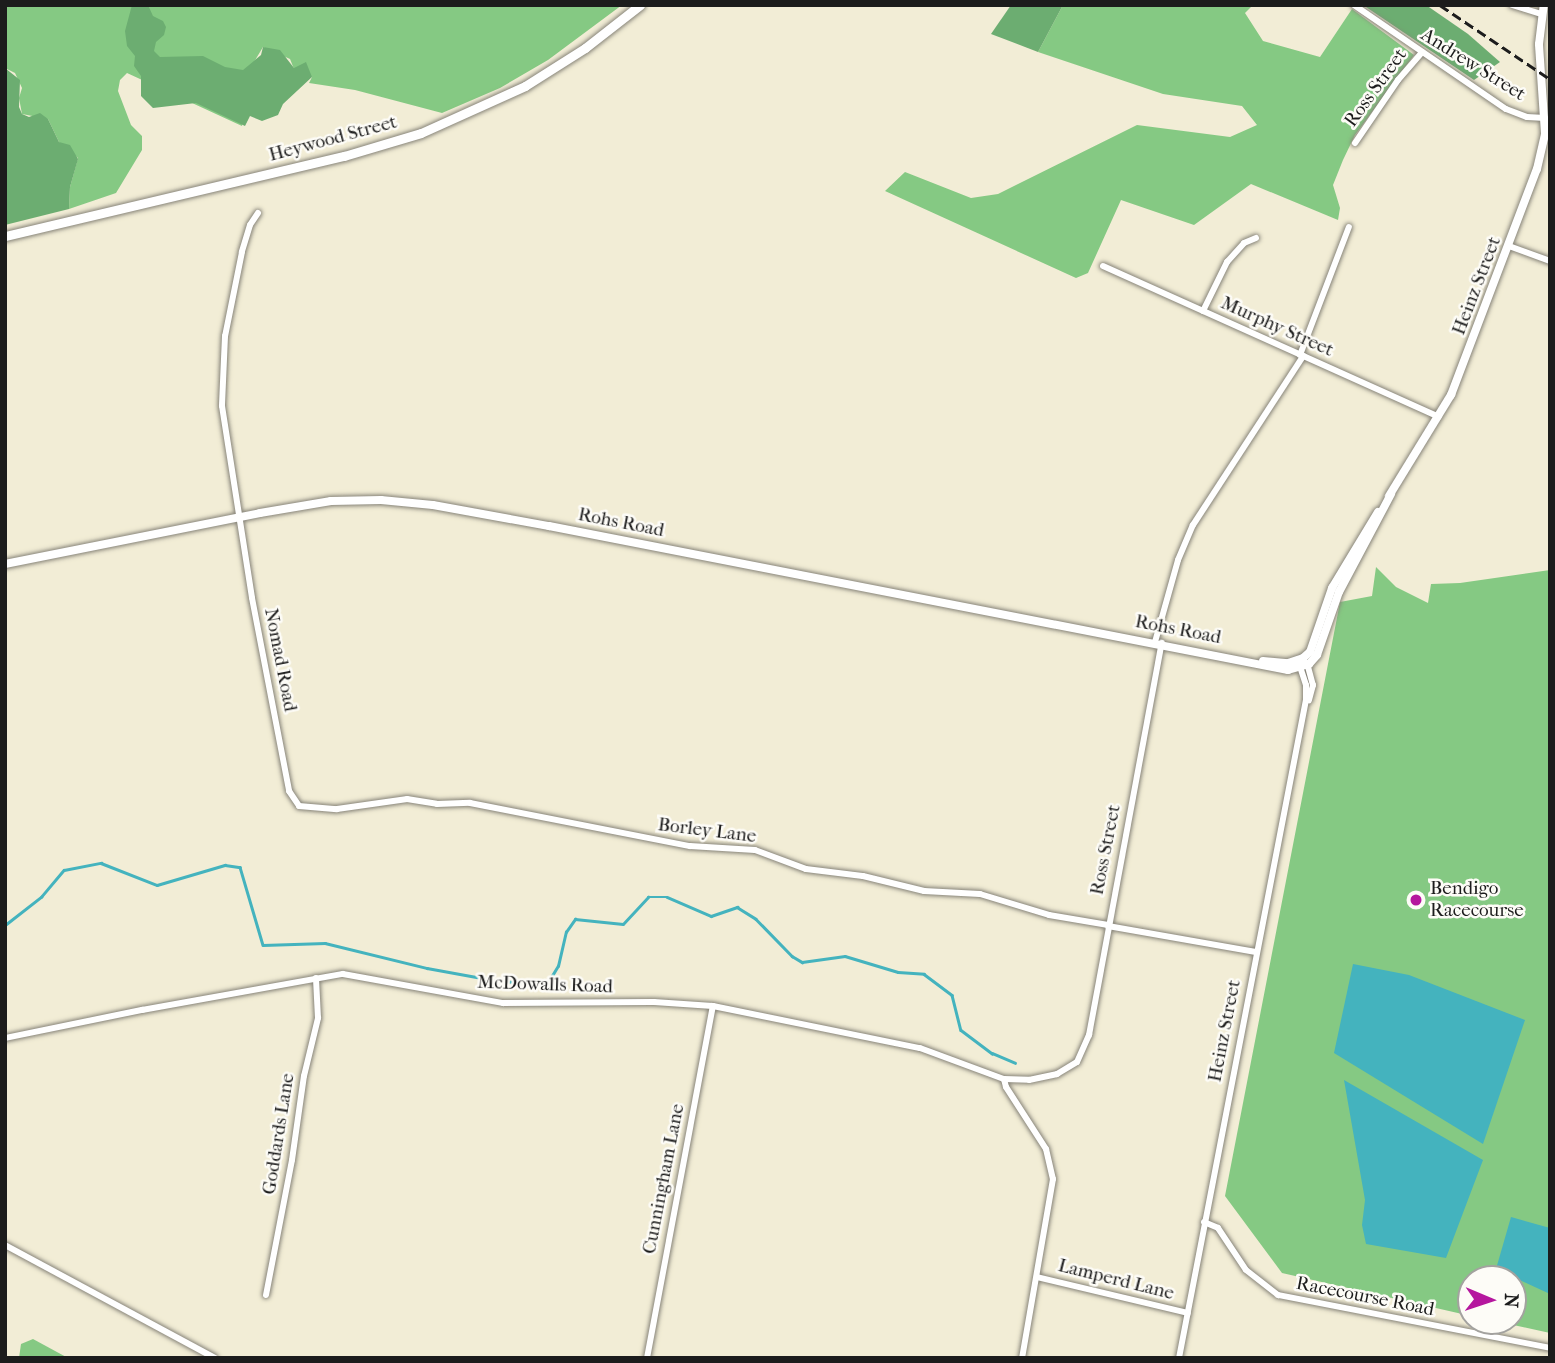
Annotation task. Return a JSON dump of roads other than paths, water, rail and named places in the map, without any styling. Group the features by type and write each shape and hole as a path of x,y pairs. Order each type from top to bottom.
{"main road":[{"name":"Heywood Street","path":"5,236 344,156 421,133 525,86 585,48 640,5"}],"street":[{"name":"Andrew Street","path":"1353,5 1506,109 1527,117 1545,118"},
{"path":"1512,5 1543,10"},
{"name":"Heinz Street","path":"1179,1358 1304,711 1307,693 1303,663 1321,648 1331,610 1352,561 1439,417 1459,375 1509,246 1547,139 1542,73 1543,10"},
{"name":"Ross Street","path":"1355,143 1398,80 1422,52"},
{"path":"239,517 222,406 223,360 242,252 250,225 258,213"},
{"name":"Ross Street","path":"1077,1062 1089,1035 1158,642 1178,560 1193,525 1302,355 1349,227"},
{"path":"1203,311 1227,262 1244,243 1256,238"},
{"path":"1509,246 1550,261"},
{"name":"Murphy Street","path":"1103,266 1439,417"},
{"name":"Rohs Road","path":"5,564 331,501 380,500 433,505 1158,642 1282,670 1303,663"},
{"name":"Nomad Road","path":"239,517 289,791 299,806"},
{"name":"Borley Lane","path":"299,806 337,810 407,799 437,804 470,803 679,844 755,850 806,869 863,876 924,891 980,894 1049,915 1256,952"},
{"name":"McDowalls Road","path":"5,1038 316,978 353,975 436,993 503,1003 654,1002 713,1006 920,1048 1004,1079 1040,1079 1065,1070 1077,1062"},
{"name":"Goddards Lane","path":"266,1295 292,1160 304,1076 318,1018 316,978"},
{"name":"Cunningham Lane","path":"647,1358 713,1006"},
{"path":"1004,1079 1006,1087 1041,1139 1052,1169 1052,1190 1022,1358"},
{"name":"Racecourse Road","path":"1205,1222 1218,1228 1247,1270 1278,1295 1550,1348"},
{"path":"5,1245 215,1358"},
{"name":"Lamperd Lane","path":"1037,1276 1188,1313"}],"water":[{"path":"1353,964 1409,975 1525,1020 1483,1144 1334,1053"},
{"path":"1344,1080 1483,1160 1446,1258 1366,1244 1362,1225 1365,1200"},
{"path":"1511,1217 1550,1228 1550,1294 1527,1283 1527,1265 1497,1265"}],"waterway":[{"path":"5,925 41,897 64,870 101,863 157,885 225,865 240,867 263,945 325,943 427,968 498,981 547,984 558,966 566,932 575,919 623,924 648,897 667,897 711,916 737,907 756,919 792,956 802,962 845,956 898,972 924,974 952,995 961,1030 992,1053 1015,1063"}],"railway":[{"path":"1440,5 1550,79"}],"place":[{"name":"Bendigo Racecourse","path":"1416,900"}]}
